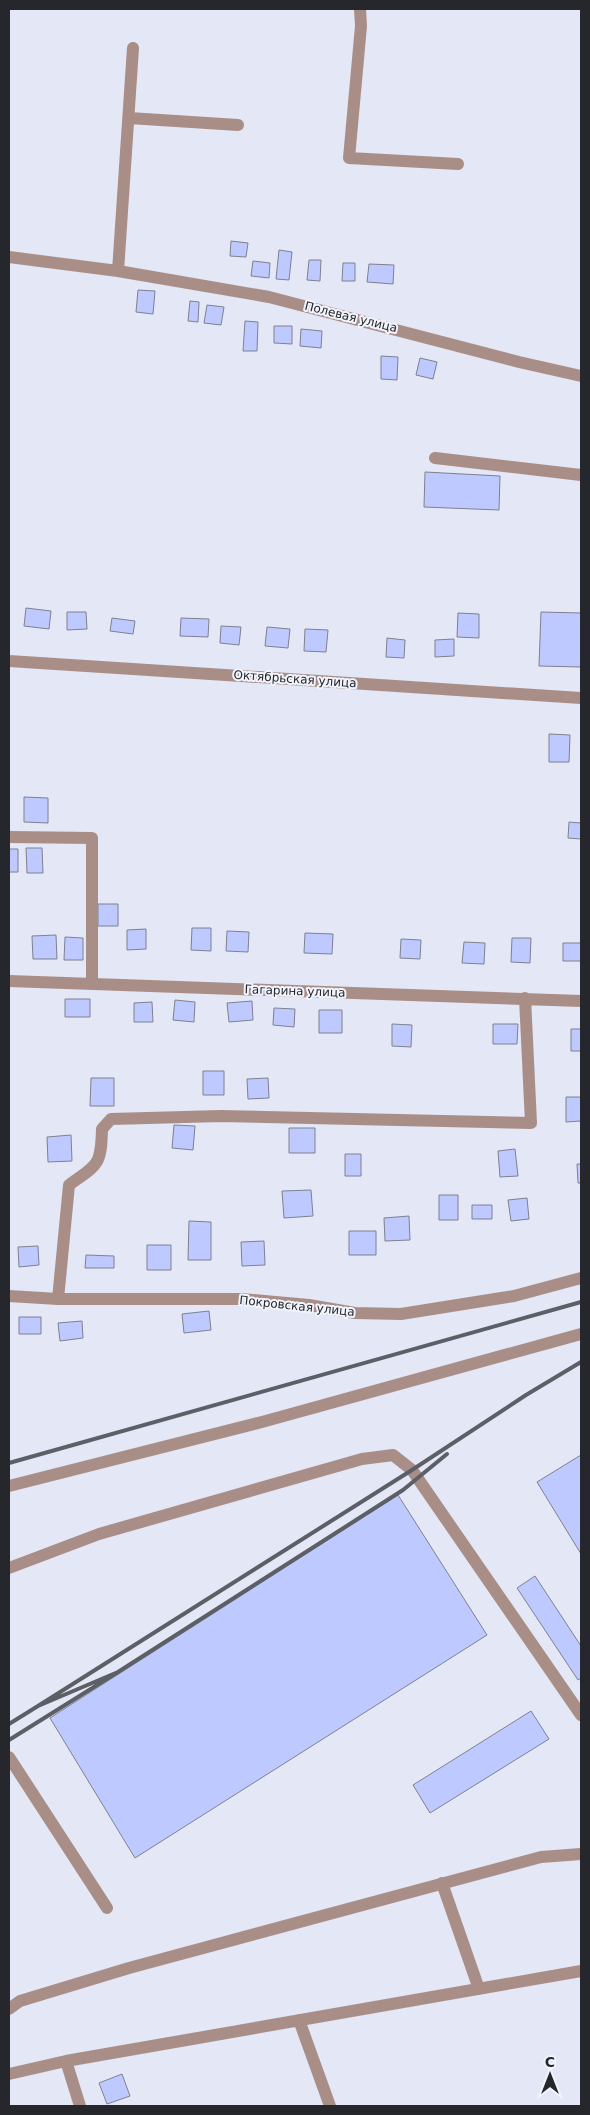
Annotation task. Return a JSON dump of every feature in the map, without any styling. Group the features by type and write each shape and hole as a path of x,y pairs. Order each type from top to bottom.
{"street":[{"path":"360,9 349,158 458,164"},
{"path":"118,272 133,48"},
{"path":"129,118 238,125"},
{"name":"Полевая улица","path":"9,257 269,296 519,362 581,376"},
{"path":"434,458 581,475"},
{"name":"Октябрьская улица","path":"9,661 581,698"},
{"path":"9,836 92,838 92,984"},
{"name":"Гагарина улица","path":"9,981 581,1001"},
{"path":"58,1299 69,1185 95,1166 101,1151 102,1128 111,1119 221,1116 531,1123 525,998"},
{"name":"Покровская улица","path":"9,1296 58,1299 241,1299 309,1305 355,1313 401,1314 514,1296 581,1278"},
{"path":"9,1486 262,1422 581,1334"},
{"path":"9,1568 99,1534 362,1459 393,1455 412,1470 581,1715"},
{"path":"9,1757 107,1908"},
{"path":"9,2009 20,2001 129,1968 442,1883 540,1857 581,1854"},
{"path":"442,1883 479,1990"},
{"path":"9,2074 66,2061 581,1972"},
{"path":"299,2020 330,2106"},
{"path":"66,2061 80,2106"}],"building":[{"path":"231,241 248,243 246,257 230,256"},
{"path":"279,250 292,252 289,280 276,279"},
{"path":"309,260 321,260 320,281 307,280"},
{"path":"253,261 270,263 269,278 251,276"},
{"path":"343,263 355,263 355,281 342,281"},
{"path":"369,264 394,265 393,284 367,282"},
{"path":"138,290 155,291 153,314 136,312"},
{"path":"190,301 199,302 198,322 188,321"},
{"path":"207,305 224,307 221,325 204,323"},
{"path":"245,321 258,322 257,351 243,351"},
{"path":"274,326 292,326 292,344 274,343"},
{"path":"301,329 322,331 321,348 300,346"},
{"path":"381,356 398,357 397,380 381,379"},
{"path":"420,358 437,362 433,379 416,375"},
{"path":"425,472 500,476 499,510 424,507"},
{"path":"26,608 51,611 49,629 24,626"},
{"path":"67,612 86,612 87,629 67,630"},
{"path":"541,612 581,613 581,667 539,666"},
{"path":"458,613 479,614 479,638 457,637"},
{"path":"112,618 135,621 133,634 110,631"},
{"path":"181,618 209,619 208,637 180,636"},
{"path":"221,626 241,627 239,645 220,643"},
{"path":"267,627 290,629 288,648 265,646"},
{"path":"305,629 328,630 326,652 304,651"},
{"path":"387,638 405,640 404,658 386,657"},
{"path":"454,639 454,656 435,657 435,640"},
{"path":"549,734 570,735 569,762 549,762"},
{"path":"24,797 48,798 48,823 24,822"},
{"path":"569,822 581,823 581,839 568,838"},
{"path":"26,848 42,848 43,873 27,873"},
{"path":"9,849 18,849 18,872 9,872"},
{"path":"98,904 118,904 118,926 98,926"},
{"path":"192,928 211,928 211,951 191,950"},
{"path":"146,929 146,949 127,950 127,930"},
{"path":"227,931 249,932 248,952 226,951"},
{"path":"305,933 333,934 332,954 304,953"},
{"path":"56,935 57,959 33,959 32,936"},
{"path":"65,937 83,938 83,960 64,960"},
{"path":"512,938 531,938 530,963 511,962"},
{"path":"401,939 421,940 420,959 400,958"},
{"path":"464,942 485,943 484,964 462,963"},
{"path":"563,943 581,943 581,961 563,961"},
{"path":"65,999 90,999 90,1017 65,1017"},
{"path":"175,1000 195,1002 194,1022 173,1020"},
{"path":"252,1001 253,1020 229,1022 227,1003"},
{"path":"152,1002 153,1022 134,1022 134,1003"},
{"path":"274,1008 295,1009 294,1027 273,1025"},
{"path":"319,1010 342,1010 342,1033 319,1033"},
{"path":"392,1024 412,1025 411,1047 392,1046"},
{"path":"493,1024 518,1024 517,1044 493,1044"},
{"path":"571,1029 581,1029 581,1051 571,1051"},
{"path":"203,1071 224,1071 224,1095 203,1095"},
{"path":"91,1078 114,1078 114,1106 90,1106"},
{"path":"268,1078 269,1098 248,1099 247,1079"},
{"path":"566,1097 581,1097 581,1121 566,1122"},
{"path":"174,1125 195,1126 193,1150 172,1148"},
{"path":"289,1128 315,1128 315,1153 289,1153"},
{"path":"71,1135 72,1161 48,1162 47,1137"},
{"path":"515,1149 518,1176 500,1177 498,1151"},
{"path":"345,1154 361,1154 361,1176 345,1176"},
{"path":"577,1164 581,1164 581,1183 578,1183"},
{"path":"311,1190 313,1216 284,1218 282,1191"},
{"path":"439,1195 458,1195 458,1220 439,1220"},
{"path":"527,1198 529,1219 511,1221 508,1200"},
{"path":"472,1205 492,1205 492,1219 472,1219"},
{"path":"409,1216 410,1240 385,1241 384,1218"},
{"path":"189,1221 211,1222 211,1260 188,1260"},
{"path":"349,1231 376,1231 376,1255 349,1255"},
{"path":"264,1241 265,1265 242,1266 241,1242"},
{"path":"147,1245 171,1245 171,1270 147,1270"},
{"path":"38,1246 39,1265 19,1267 18,1247"},
{"path":"86,1255 114,1256 114,1268 85,1268"},
{"path":"209,1311 211,1330 184,1333 182,1314"},
{"path":"19,1317 41,1317 41,1334 19,1334"},
{"path":"82,1321 83,1338 60,1341 58,1323"},
{"path":"581,1455 581,1554 537,1482"},
{"path":"398,1495 487,1635 135,1858 50,1718"},
{"path":"535,1576 581,1646 581,1678 578,1680 517,1588"},
{"path":"531,1711 549,1739 430,1813 413,1785"},
{"path":"122,2074 130,2096 107,2104 99,2083"}],"railway":[{"path":"9,1463 581,1302"},
{"path":"9,1740 118,1672 38,1706 412,1470 526,1395 581,1362"},
{"path":"118,1672 403,1490 447,1454"},
{"path":"9,1724 38,1706"}]}
